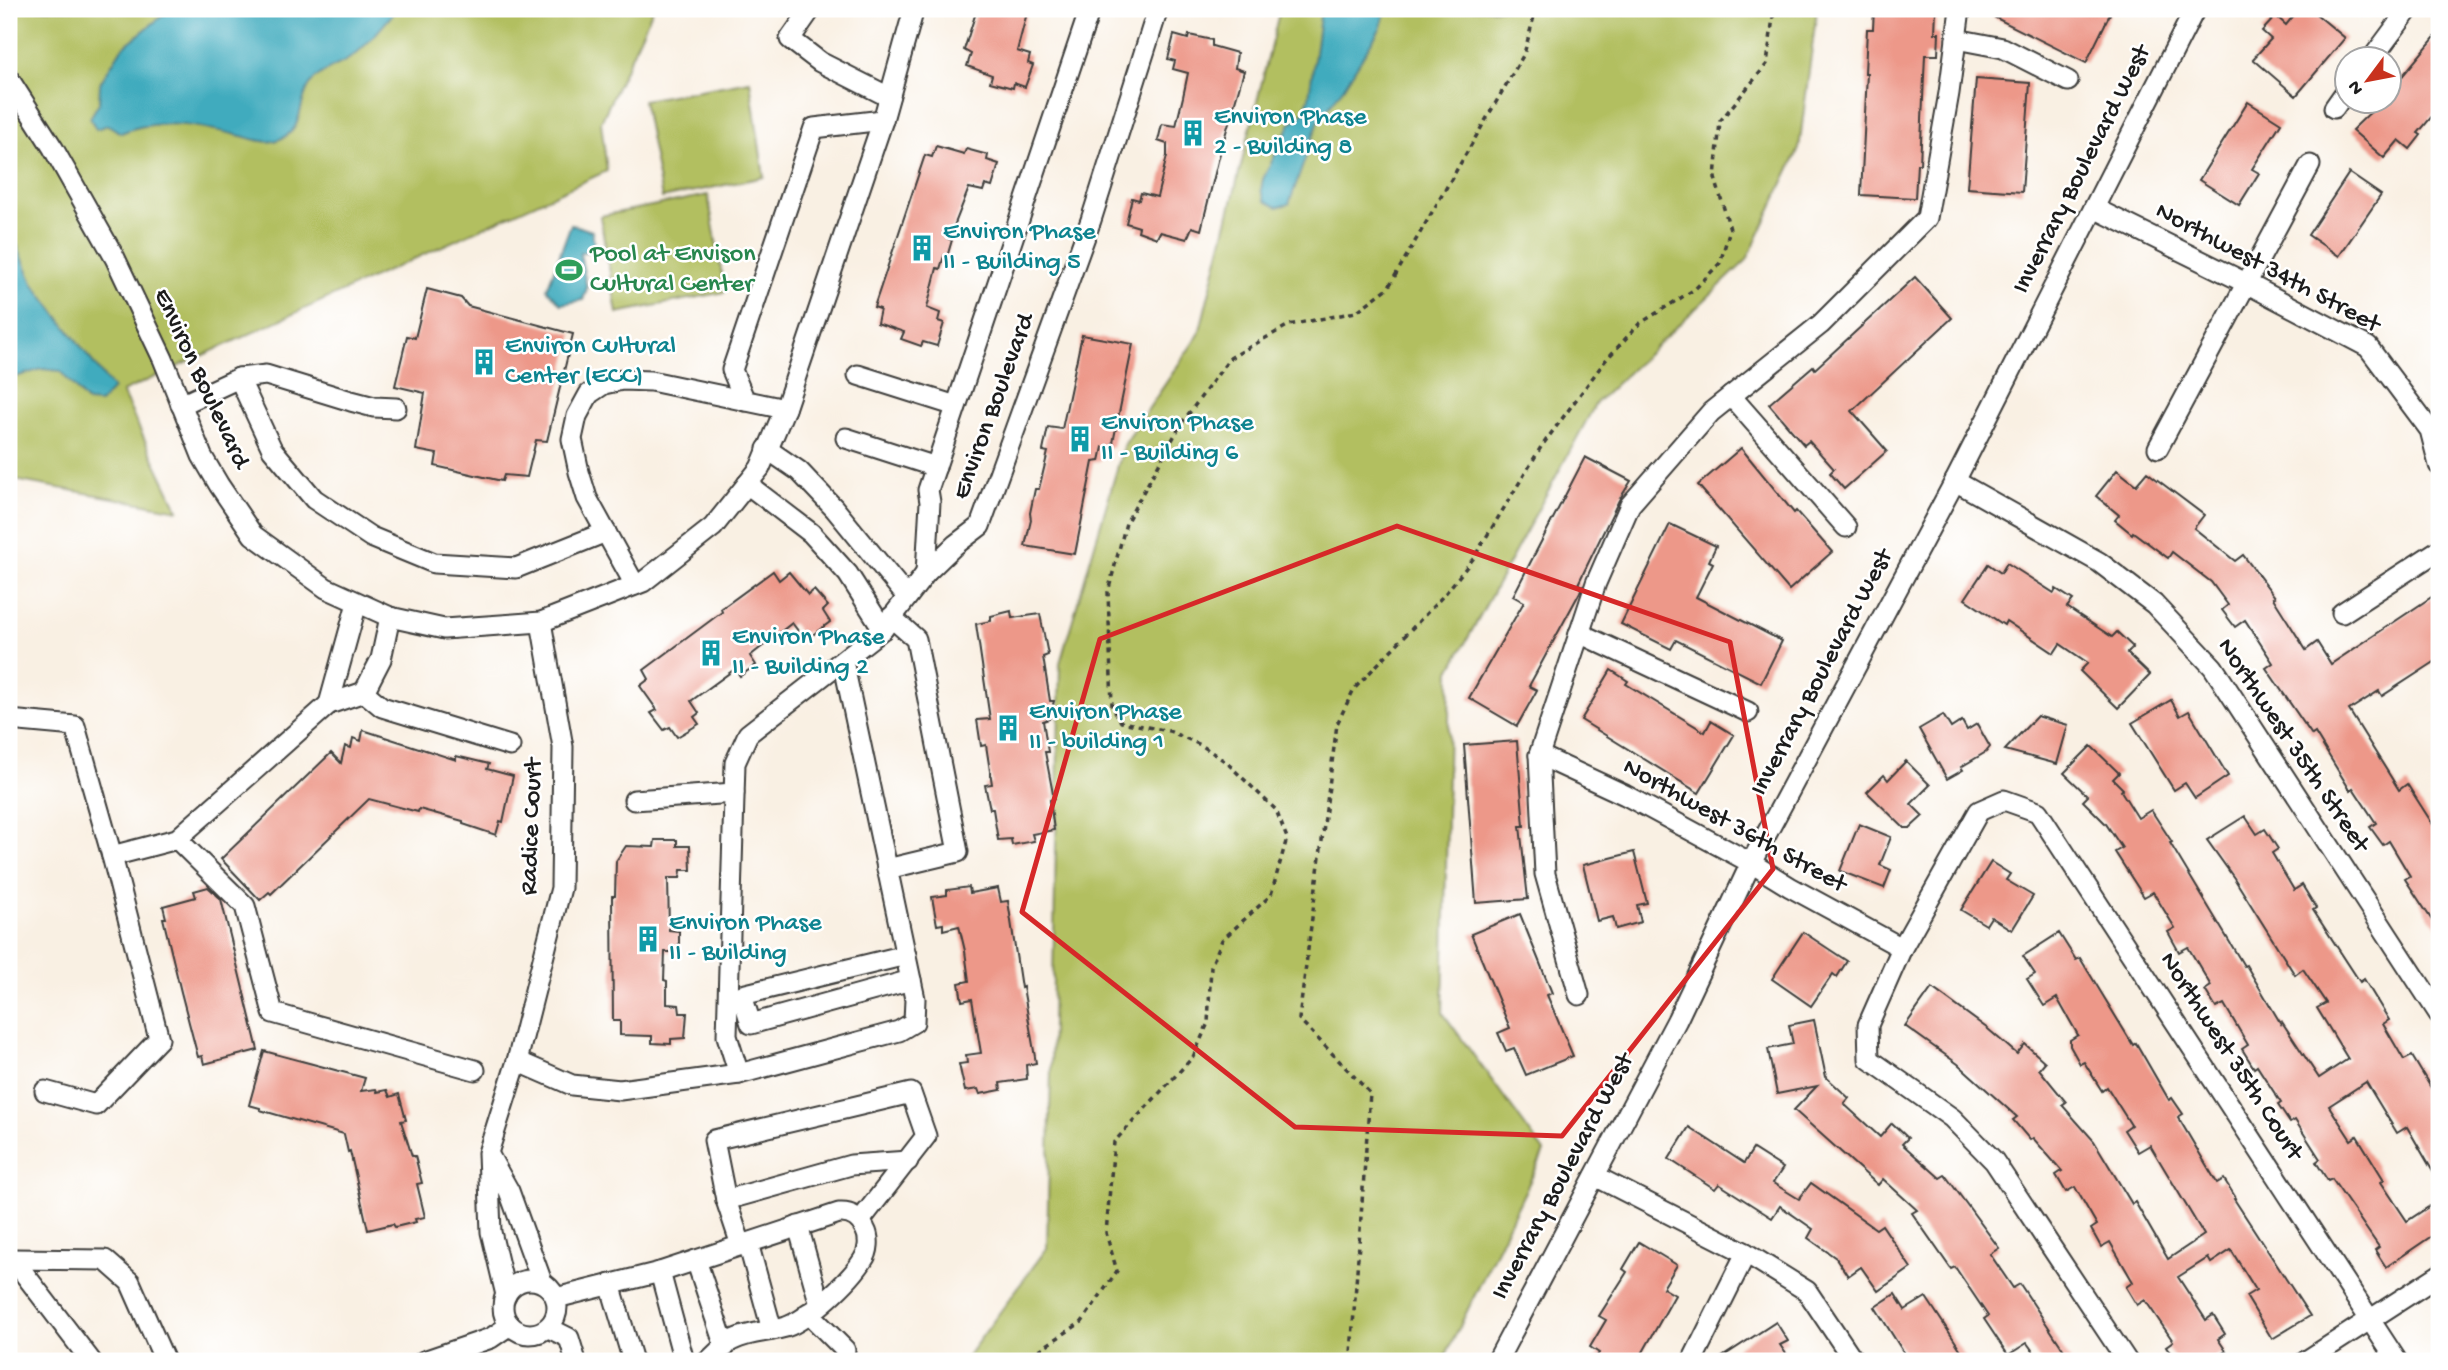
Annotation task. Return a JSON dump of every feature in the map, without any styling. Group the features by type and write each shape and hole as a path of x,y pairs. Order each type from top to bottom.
{"street":[{"path":"811,9 790,39 820,62 890,97"},
{"name":"Environ Boulevard","path":"9,79 53,148 115,258 163,359 180,405 208,466 253,535 326,588 390,617 444,629 541,622 643,582 713,527 760,468 785,409 883,120 914,9"},
{"path":"926,573 930,502 928,490 1090,9"},
{"name":"Environ Boulevard","path":"739,1073 727,1036 735,763 748,734 843,661 887,623 926,573 980,526 1091,220 1158,9"},
{"path":"1579,995 1545,874 1539,755 1596,583 1630,505 1711,412 1821,324 1927,218 1949,93 1960,9"},
{"name":"Inverrary Boulevard West","path":"1497,1361 1677,1020 1751,863 1955,481 2194,9"},
{"path":"2381,46 2409,9"},
{"name":"Inverrary Boulevard West","path":"1956,39 2003,48 2068,81"},
{"path":"745,401 732,370 814,128 883,120"},
{"path":"2158,448 2310,165"},
{"name":"Northwest 34th Street","path":"2094,208 2368,347 2430,430 2439,464"},
{"path":"180,405 239,378 266,375 374,407 396,408"},
{"path":"858,375 956,406"},
{"path":"239,378 272,449 314,499 371,537 434,563 516,568 606,532"},
{"path":"635,585 587,498 572,439 577,416 589,394 604,384 622,380 651,381 785,409"},
{"name":"Inverrary Boulevard West","path":"1731,396 1846,527"},
{"path":"846,438 936,467"},
{"path":"767,449 799,471 817,489 907,597"},
{"name":"Northwest 35th Street","path":"1955,481 2099,562 2154,604 2213,667 2439,1014"},
{"path":"747,484 811,533 887,623 916,639 958,852 887,869"},
{"path":"2342,613 2439,550"},
{"path":"328,704 357,603"},
{"path":"112,856 177,839 328,704 364,692 381,659 390,617"},
{"name":"Radice Court","path":"506,1295 491,1231 488,1153 517,1061 561,888 563,747 541,622"},
{"name":"Inverrary Boulevard West","path":"1579,634 1748,712"},
{"path":"517,1061 572,1085 620,1090 739,1073 899,1031 914,1022 915,999 843,661"},
{"path":"364,692 382,707 510,746"},
{"path":"9,720 75,726 159,1039 96,1105 45,1091"},
{"name":"Northwest 36th Street","path":"1539,755 1625,795 1902,948"},
{"path":"634,800 734,793"},
{"name":"Northwest 35th Court","path":"1902,948 1979,811 2004,800 2038,812 2397,1361"},
{"path":"177,839 245,906 273,1013 475,1070"},
{"path":"1902,948 1868,1025 1869,1059 1952,1118 1994,1161 2127,1361"},
{"path":"906,955 742,995 751,1024 911,980"},
{"path":"772,1330 726,1199 714,1140 911,1093 926,1136 860,1222"},
{"path":"488,1153 509,1191 542,1282"},
{"path":"726,1199 851,1165 908,1161"},
{"path":"1595,1176 1746,1253 1807,1291 1854,1361"},
{"path":"556,1298 660,1272 839,1213 852,1215 860,1222 868,1238 864,1260 814,1309 788,1326 733,1340 708,1361"},
{"path":"798,1226 814,1309 845,1350"},
{"path":"1692,1361 1746,1253"},
{"path":"91,1361 13,1259 105,1260 130,1282 165,1361"},
{"path":"696,1260 725,1347"},
{"path":"660,1272 684,1361"},
{"path":"2306,1361 2439,1275"},
{"path":"532,1279 542,1282 551,1288 556,1298 558,1309 555,1319 549,1328 539,1333 518,1332 504,1316 506,1295 512,1286 521,1281 532,1279"},
{"path":"611,1284 633,1361"},
{"path":"424,1361 491,1338 510,1325"},
{"path":"549,1328 569,1338 576,1361"}],"path":[{"path":"1022,1361 1082,1322 1117,1271 1106,1233 1114,1142 1193,1057 1208,1023 1211,966 1222,940 1271,895 1287,838 1276,810 1226,762 1201,745 1170,731 1121,722 1112,706 1108,592 1126,523 1181,424 1230,358 1289,325 1356,312 1388,288 1524,54 1536,9"},
{"path":"1349,1361 1370,1093 1299,1019 1337,724 1354,689 1444,595 1473,559 1541,447 1605,361 1639,324 1695,289 1720,263 1730,229 1715,178 1720,121 1768,64 1774,9"}],"highlighted area":[{"path":"1397,526 1730,642 1773,869 1562,1136 1295,1127 1022,912 1100,639"}],"green space":[{"path":"9,9 653,9 601,122 607,171 122,392 178,510 9,479"},
{"path":"1280,9 1817,9 1799,149 1747,260 1596,403 1450,671 1443,1013 1544,1152 1443,1361 964,1361 1047,1248 1060,663 1124,445 1199,334"},
{"path":"750,81 764,177 662,198 643,100"},
{"path":"708,195 725,292 617,313 600,216"}],"water":[{"path":"171,9 397,9 359,51 313,81 305,95 295,126 284,137 274,141 265,142 178,125 149,125 121,133 108,125 96,129 90,118 99,103 100,83 122,48"},
{"path":"1321,9 1386,9 1381,27 1344,87 1319,120 1289,204 1277,207 1265,201 1261,190 1263,179 1291,123 1303,114 1309,97"},
{"name":"Pool at Envison Cultural Center","path":"571,224 592,231 595,250 580,253 587,288 583,300 561,304 547,289"},
{"path":"9,226 33,283 113,389 100,403 87,402 60,371 42,369 9,379"}],"building":[{"path":"977,9 1028,9 1017,51 1030,55 1028,63 1033,65 1025,87 1014,83 1013,88 990,82 992,75 967,66 971,54 964,50"},
{"path":"1874,9 1936,9 1938,55 1925,55 1920,164 1917,164 1915,198 1861,195 1867,29 1873,29"},
{"path":"1978,9 2100,9 2110,14 2086,63"},
{"path":"2299,9 2310,9 2345,38 2338,46 2332,46 2332,53 2296,96 2253,59 2271,39 2262,31 2276,16 2286,25"},
{"path":"2439,32 2439,108 2418,133 2421,135 2410,149 2399,140 2384,158 2352,130 2366,116 2402,116 2402,76"},
{"name":"Environ Phase 2 - Building 8","path":"1174,35 1188,39 1189,35 1212,40 1212,46 1237,53 1235,68 1244,71 1201,230 1192,227 1187,239 1160,232 1157,238 1126,223 1132,198 1139,200 1141,193 1157,197 1167,156 1167,144 1158,141 1162,124 1176,126 1188,73 1173,69 1175,61 1168,59"},
{"path":"1976,79 2030,83 2022,192 1967,188"},
{"path":"2248,102 2281,123 2252,169 2259,173 2239,205 2199,180"},
{"name":"Environ Phase II - Building 5","path":"936,146 964,154 966,149 988,155 987,160 999,164 992,187 985,185 983,191 969,188 949,239 952,240 947,257 944,256 940,269 937,268 927,308 940,313 938,321 944,323 937,346 923,342 921,346 901,339 904,332 877,323 880,309 874,307 925,155 932,157"},
{"path":"2349,173 2381,195 2339,256 2308,235"},
{"path":"1915,277 1952,318 1852,411 1887,451 1844,489 1830,473 1834,469 1809,441 1804,445 1769,404 1813,366 1815,369"},
{"name":"Environ Cultural Center (ECC)","path":"427,289 461,298 468,306 573,334 547,441 536,440 527,477 504,475 502,481 435,466 437,454 416,450 425,393 395,386 407,336 415,338"},
{"name":"Environ Phase II - Building 6","path":"1082,335 1133,344 1112,448 1103,447 1100,461 1093,462 1075,554 1025,546 1035,489 1039,489 1048,452 1043,451 1048,427 1062,429"},
{"path":"1741,448 1794,513 1796,511 1832,552 1789,590 1698,485"},
{"path":"1585,457 1631,481 1578,584 1582,586 1580,592 1529,686 1537,690 1517,726 1469,698 1524,602 1513,596"},
{"path":"2117,470 2136,485 2147,472 2204,515 2194,528 2235,561 2243,555 2275,597 2273,598 2306,650 2317,642 2331,664 2439,592 2439,659 2382,696 2379,691 2349,710 2399,790 2407,784 2439,834 2439,931 2405,879 2410,876 2389,841 2383,845 2370,827 2376,823 2353,788 2350,790 2315,733 2312,735 2266,668 2273,663 2245,620 2235,627 2222,610 2228,605 2211,582 2172,552 2168,558 2133,532 2132,534 2115,520 2119,515 2096,496"},
{"path":"1670,524 1716,546 1709,561 1713,563 1696,597 1782,641 1761,683 1676,640 1671,649 1621,624"},
{"path":"2007,563 2054,593 2056,589 2073,600 2067,607 2112,637 2117,632 2133,647 2127,653 2150,675 2118,708 2080,671 2088,663 2060,644 2054,653 2006,621 2004,625 1965,599 1988,564 2001,573"},
{"name":"Environ Phase II - Building 2","path":"773,571 779,580 789,572 808,595 814,590 828,606 823,611 830,622 811,636 807,631 802,636 792,623 750,656 756,665 740,676 735,669 691,701 699,713 694,717 699,724 677,737 670,727 664,730 651,713 657,710 640,686 649,679 644,670"},
{"name":"Environ Phase II - building 1","path":"1011,611 1012,618 1040,614 1048,655 1043,657 1050,701 1054,701 1049,719 1043,721 1048,752 1045,752 1054,799 1050,800 1054,830 1032,834 1034,841 1012,845 1011,839 998,840 993,809 990,809 985,785 992,784 986,745 981,746 977,720 990,719 976,624 991,621 991,616"},
{"path":"1611,670 1628,681 1626,684 1705,732 1711,721 1734,735 1699,793 1581,720"},
{"path":"2171,700 2180,716 2189,711 2228,776 2195,798 2185,783 2174,790 2132,723"},
{"path":"1943,715 1951,728 1962,721 1967,730 1977,724 1990,747 1961,767 1963,770 1947,779 1919,729"},
{"path":"2037,716 2068,725 2057,764 2005,750"},
{"path":"363,730 456,760 456,756 489,764 487,769 513,776 503,822 500,821 496,835 463,824 463,821 369,799 271,894 269,892 260,900 221,859 331,753 341,763 345,746 351,748 353,738 361,741"},
{"path":"1517,741 1524,826 1520,826 1528,899 1476,903 1464,745"},
{"path":"2091,746 2119,773 2113,779 2123,789 2121,791 2138,818 2151,810 2244,966 2246,965 2281,1024 2282,1022 2319,1078 2348,1059 2317,1008 2326,1003 2303,969 2295,975 2207,840 2245,816 2257,834 2265,829 2278,849 2272,853 2294,890 2302,885 2316,908 2313,910 2360,982 2364,979 2389,1020 2383,1024 2404,1060 2412,1056 2433,1091 2439,1087 2439,1182 2407,1127 2397,1133 2366,1082 2329,1106 2351,1140 2357,1136 2384,1180 2381,1182 2407,1221 2439,1200 2439,1231 2386,1267 2375,1250 2379,1247 2332,1179 2328,1181 2316,1162 2320,1159 2295,1120 2290,1123 2278,1105 2281,1103 2257,1066 2254,1068 2242,1049 2248,1045 2224,1004 2216,1008 2205,990 2211,986 2188,947 2179,952 2168,932 2175,928 2153,892 2144,897 2115,852 2122,848 2106,824 2083,801 2088,796 2064,773"},
{"path":"1906,761 1930,785 1911,804 1923,816 1910,828 1904,828 1867,792 1884,775 1888,780"},
{"path":"1859,824 1891,837 1880,865 1891,870 1884,888 1840,871"},
{"name":"Environ Phase II - Building","path":"655,840 677,840 677,846 690,846 691,870 681,870 680,878 668,878 669,930 679,931 679,952 665,952 667,1004 679,1005 680,1013 687,1013 685,1038 671,1039 671,1044 652,1043 652,1036 620,1035 620,1021 613,1021 612,896 615,896 616,861 626,846 654,847"},
{"path":"1634,852 1647,903 1637,905 1641,922 1616,929 1613,917 1597,921 1583,865"},
{"path":"1991,862 2010,874 2006,880 2033,896 2012,930 1991,917 1986,925 1961,910"},
{"path":"208,887 221,899 258,1050 204,1064 202,1056 198,1057 181,992 163,918 166,918 163,906 196,897 194,891"},
{"path":"969,887 970,893 998,888 1001,902 1008,901 1036,1063 1026,1065 1027,1079 1000,1083 1001,1090 980,1094 978,1089 965,1091 959,1064 967,1063 966,1055 981,1053 972,999 962,1001 959,983 969,981 959,926 943,930 943,924 937,925 932,897 947,895 947,890"},
{"path":"1520,914 1552,993 1547,995 1573,1056 1526,1075 1514,1048 1506,1051 1498,1033 1510,1028 1471,934"},
{"path":"1803,932 1847,961 1837,977 1833,974 1811,1006 1772,979"},
{"path":"2059,933 2076,960 2080,958 2133,1045 2136,1043 2169,1100 2172,1098 2183,1114 2178,1117 2217,1183 2224,1179 2236,1198 2234,1199 2310,1316 2272,1339 2246,1296 2256,1290 2231,1250 2211,1263 2208,1258 2178,1277 2206,1320 2213,1315 2225,1334 2218,1339 2226,1351 2210,1361 2176,1361 2166,1346 2173,1341 2145,1300 2137,1305 2126,1287 2133,1282 2110,1242 2101,1247 2091,1229 2097,1225 2075,1187 2066,1192 2056,1175 2062,1171 2013,1120 2017,1117 1958,1064 1905,1026 1932,988 2017,1054 2025,1044 2045,1062 2039,1069 2066,1102 2062,1105 2094,1141 2132,1204 2135,1202 2168,1259 2204,1235 2150,1145 2138,1152 2124,1130 2131,1125 2107,1087 2102,1091 2084,1062 2080,1064 2070,1046 2070,1040 2078,1035 2057,998 2044,1006 2027,979 2035,974 2023,956"},
{"path":"1814,1020 1826,1077 1849,1098 1844,1104 1880,1137 1892,1123 1908,1138 1902,1144 1940,1178 1945,1175 1999,1248 1990,1254 2013,1288 2020,1284 2071,1361 2040,1361 2027,1343 2008,1355 1984,1319 1988,1316 1955,1267 1951,1269 1912,1213 1917,1210 1883,1179 1878,1185 1794,1110 1817,1086 1777,1094 1768,1049 1793,1044 1789,1025"},
{"path":"264,1051 365,1078 361,1091 387,1090 390,1097 399,1094 406,1120 401,1121 422,1183 417,1184 425,1217 395,1227 393,1224 368,1230 344,1134 249,1105"},
{"path":"1689,1127 1744,1163 1753,1149 1783,1168 1773,1183 1799,1199 1811,1183 1876,1229 1882,1225 1911,1268 1878,1291 1861,1267 1848,1276 1836,1258 1808,1238 1813,1229 1780,1206 1772,1218 1719,1184 1715,1189 1669,1159"},
{"path":"1639,1242 1677,1265 1663,1288 1675,1295 1638,1361 1594,1361 1599,1353 1590,1347 1606,1320 1599,1316 1627,1272 1623,1269"},
{"path":"1895,1294 1905,1310 1926,1297 1968,1361 1909,1361 1875,1307"},
{"path":"1776,1322 1788,1341 1780,1345 1791,1361 1716,1361"}],"place":[{"name":"Environ Phase 2 - Building 8","path":"1193,133"},
{"name":"Environ Phase II - Building 5","path":"922,248"},
{"name":"Pool at Envison Cultural Center","path":"569,270"},
{"name":"Environ Cultural Center (ECC)","path":"484,362"},
{"name":"Environ Phase II - Building 6","path":"1080,439"},
{"name":"Environ Phase II - Building 2","path":"711,653"},
{"name":"Environ Phase II - building 1","path":"1008,728"},
{"name":"Environ Phase II - Building","path":"648,939"}]}
